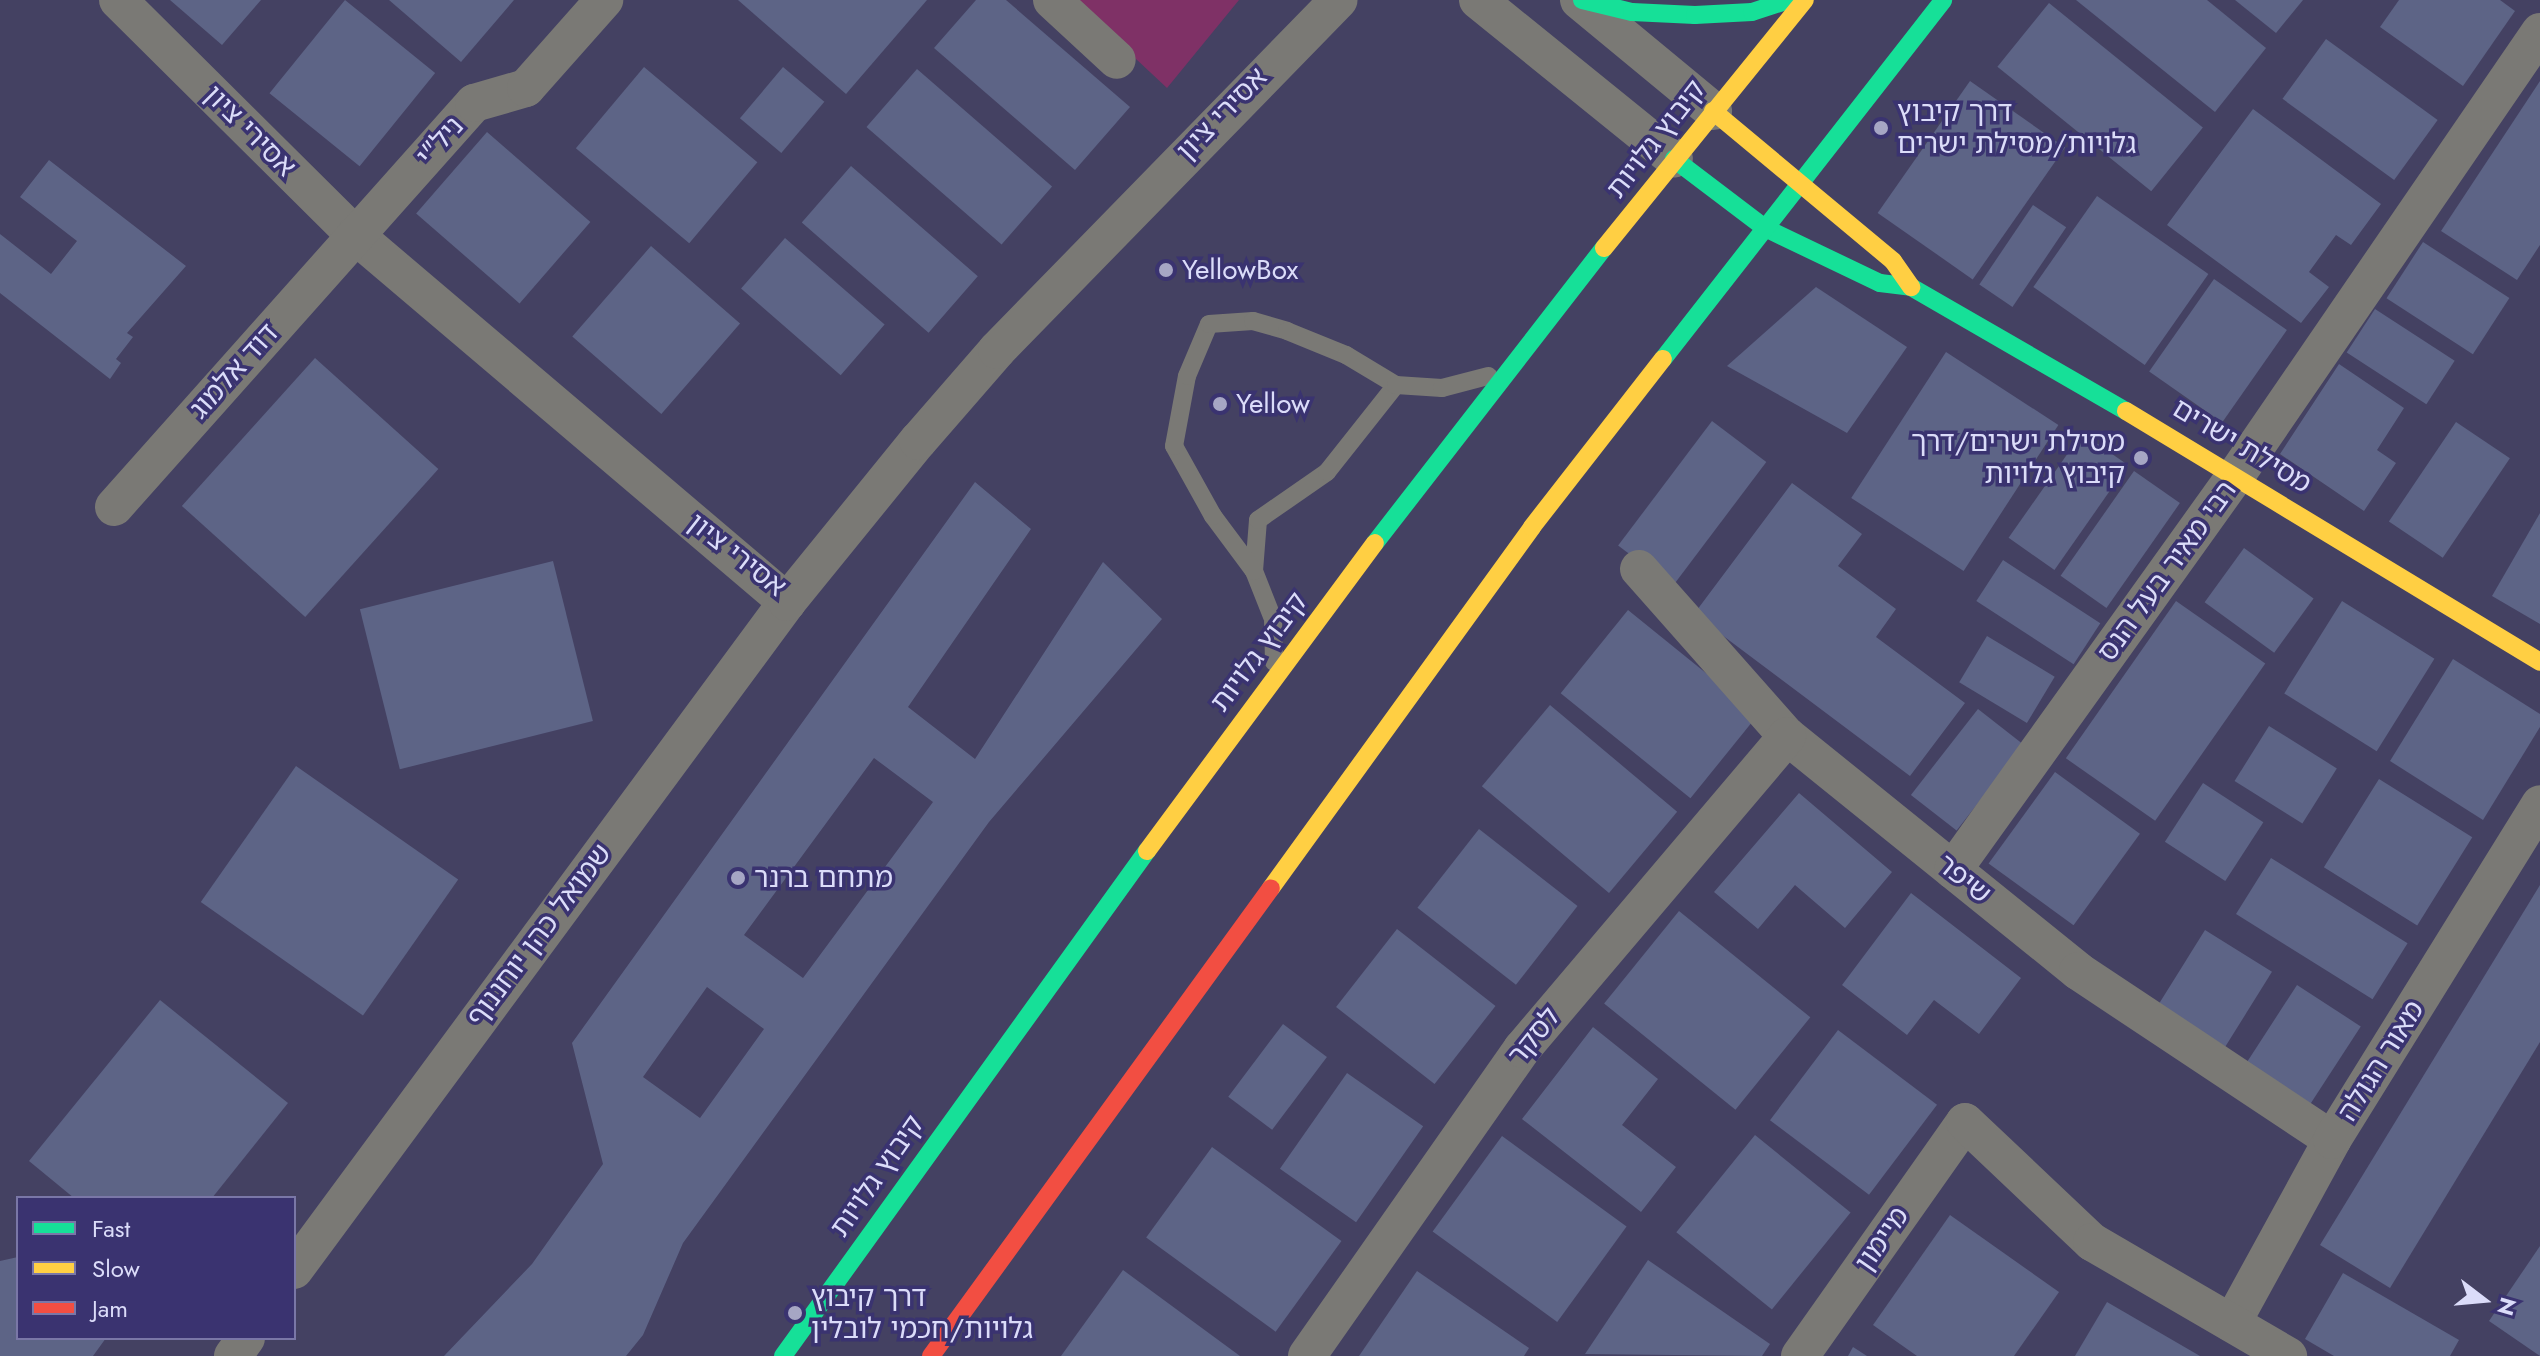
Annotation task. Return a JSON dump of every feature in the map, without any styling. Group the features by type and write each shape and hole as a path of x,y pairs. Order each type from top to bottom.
{"main road":[{"path":"1580,0 1632,12 1695,15 1752,12 1789,0"},
{"name":"קיבוץ גלויות","path":"783,1356 1271,680 1511,363 1805,0"},
{"path":"931,1356 1532,527 1943,0"},
{"name":"מסילת ישרים","path":"1713,111 1800,180 1893,261 1911,287"},
{"name":"מסילת ישרים","path":"1674,159 1765,228 1880,283 1911,287 2237,474 2540,662"}],"street":[{"name":"אסירי ציון","path":"118,0 355,235 787,602 997,350 1338,0"},
{"name":"ניל\"י","path":"355,235 474,103 526,88 604,0"},
{"path":"1052,0 1117,60"},
{"path":"1478,0 1674,159"},
{"path":"1580,0 1713,111"},
{"name":"רבי מאיר בעל הנס","path":"1953,870 2237,474 2540,32"},
{"name":"דוד אלמוג","path":"114,507 355,235"},
{"name":"שיפר","path":"1639,569 1787,736 2078,971 2332,1140"},
{"name":"שמואל כהן יוחננוף","path":"296,1267 787,602"},
{"name":"לסקר","path":"1307,1356 1522,1049 1787,736"},
{"name":"מאור הגולה","path":"2232,1323 2332,1140 2540,804"},
{"name":"מיימון","path":"1800,1356 1965,1122 2092,1242 2232,1323"},
{"path":"2232,1323 2288,1356"}],"lane":[{"path":"1271,680 1273,619 1254,571 1213,516 1174,446 1187,376 1209,324 1253,321 1287,331 1346,355 1396,385 1463,385 1511,363"},
{"path":"1254,571 1258,520 1327,472 1396,385"}],"shaded area":[{"path":"1073,0 1239,0 1167,88"}],"building":[{"path":"170,0 261,0 222,45"},
{"path":"345,0 435,73 360,166 269,93"},
{"path":"389,0 514,0 461,62"},
{"path":"738,0 927,0 846,94"},
{"path":"976,0 1006,0 1130,107 1075,170 934,48"},
{"path":"2076,0 2207,0 2266,48 2215,112"},
{"path":"2235,0 2303,0 2276,33"},
{"path":"2399,0 2500,0 2515,11 2463,86 2380,27"},
{"path":"2049,3 2203,128 2151,191 1997,67"},
{"path":"2326,39 2438,120 2394,180 2283,99"},
{"path":"644,67 757,162 689,243 576,148"},
{"path":"783,67 824,102 781,153 740,118"},
{"path":"917,69 1052,186 1002,245 866,127"},
{"path":"1970,81 2065,148 1973,279 1878,213"},
{"path":"2540,81 2540,245 2517,280 2441,231"},
{"path":"2253,109 2381,204 2351,245 2336,235 2309,272 2329,287 2301,323 2167,225"},
{"path":"487,132 590,222 520,303 416,214"},
{"path":"49,160 186,266 127,333 133,337 116,359 121,363 110,379 0,293 0,234 51,274 77,241 20,197"},
{"path":"851,166 978,276 929,333 802,223"},
{"path":"2097,196 2208,274 2145,365 2033,287"},
{"path":"2033,205 2066,227 2012,307 1979,285"},
{"path":"785,238 885,325 841,375 741,289"},
{"path":"2423,242 2509,298 2473,354 2387,298"},
{"path":"651,246 740,323 661,414 572,337"},
{"path":"2214,279 2287,330 2222,423 2149,372"},
{"path":"1816,287 1907,347 1847,433 1727,366"},
{"path":"2375,309 2455,361 2426,404 2347,353"},
{"path":"1946,352 2058,425 1964,571 1851,498"},
{"path":"315,358 438,469 305,617 182,506"},
{"path":"2339,364 2404,408 2377,450 2396,463 2364,511 2280,454"},
{"path":"1712,421 1766,462 1672,587 1618,546"},
{"path":"2456,422 2510,458 2443,558 2389,521"},
{"path":"2082,433 2128,465 2054,570 2009,538"},
{"path":"2134,471 2180,503 2106,608 2061,576"},
{"name":"מתחם ברנר","path":"975,482 1031,529 908,707 975,759 1103,562 1162,619 989,822 683,1243 643,1335 626,1356 444,1356 532,1264 603,1164 572,1043","holes":["874,758 933,802 803,978 744,935","707,987 764,1029 700,1118 643,1077"]},
{"path":"1792,483 1862,534 1838,566 1896,609 1876,637 1965,703 1910,776 1694,614"},
{"path":"2540,513 2540,624 2492,596"},
{"path":"2244,548 2314,599 2274,653 2205,602"},
{"path":"2003,560 2100,623 2074,664 1976,601"},
{"path":"553,561 593,721 400,769 360,609"},
{"path":"2176,601 2265,664 2155,821 2066,758"},
{"path":"2342,601 2434,659 2377,751 2284,693"},
{"path":"1628,610 1758,715 1690,798 1561,693"},
{"path":"1987,636 2055,677 2027,723 1959,682"},
{"path":"2453,659 2540,714 2540,727 2483,820 2390,761"},
{"path":"1550,705 1677,812 1609,893 1482,786"},
{"path":"1978,709 2024,745 1957,831 1911,795"},
{"path":"2269,726 2337,768 2302,824 2235,781"},
{"path":"296,766 458,880 363,1016 201,902"},
{"path":"2055,772 2140,834 2074,925 1989,863"},
{"path":"2379,779 2472,837 2417,925 2324,867"},
{"path":"2203,783 2263,822 2225,881 2165,842"},
{"path":"1799,793 1892,872 1845,928 1795,885 1758,929 1714,892"},
{"path":"1479,829 1578,906 1516,985 1417,908"},
{"path":"2271,858 2408,943 2373,999 2236,914"},
{"path":"2540,885 2540,1042 2390,1288 2320,1245"},
{"path":"1911,893 2021,978 1979,1034 1934,1000 1907,1035 1842,985"},
{"path":"1679,911 1810,1017 1735,1110 1604,1003"},
{"path":"1397,929 1496,1006 1435,1084 1336,1007"},
{"path":"2205,930 2272,972 2225,1046 2158,1005"},
{"path":"2297,985 2361,1026 2311,1104 2247,1062"},
{"path":"160,1000 288,1103 214,1196 72,1196 29,1161"},
{"path":"1283,1024 1327,1057 1272,1130 1228,1097"},
{"path":"1593,1027 1658,1079 1622,1125 1676,1167 1641,1212 1522,1119"},
{"path":"1838,1030 1937,1105 1869,1195 1770,1120"},
{"path":"1347,1073 1423,1126 1356,1222 1280,1169"},
{"path":"1755,1135 1851,1212 1772,1310 1676,1232"},
{"path":"1502,1136 1627,1227 1557,1322 1433,1231"},
{"path":"1212,1147 1341,1241 1276,1332 1146,1238"},
{"path":"1950,1215 2059,1292 2014,1356 1917,1356 1873,1325"},
{"path":"2540,1246 2540,1356 2489,1321"},
{"path":"16,1257 16,1340 105,1340 93,1356 0,1356 0,1261"},
{"path":"1648,1260 1770,1344 1762,1356 1585,1354"},
{"path":"1123,1270 1240,1356 1061,1356"},
{"path":"1417,1271 1529,1348 1524,1356 1359,1356"},
{"path":"2343,1273 2459,1340 2450,1356 2334,1356 2305,1339"},
{"path":"2107,1302 2200,1356 2075,1356"},
{"path":"1853,1347 1867,1356 1848,1356"}],"traffic: fast":[{"path":"1582,0 1632,12 1695,15 1752,12 1789,0"},
{"path":"1663,359 1943,0"},
{"path":"1674,159 1765,228 1880,283 1911,287 2126,411"},
{"path":"1375,543 1604,248"},
{"path":"783,1356 1147,851"}],"traffic: slow":[{"path":"1604,248 1805,0"},
{"path":"1713,111 1893,261 1911,287"},
{"path":"1271,888 1532,527 1663,359"},
{"path":"2126,411 2540,662"},
{"path":"1147,851 1375,543"}],"traffic: jam":[{"path":"931,1356 1271,888"}],"place":[{"name":"דרך קיבוץ גלויות/מסילת ישרים","path":"1881,128"},
{"name":"YellowBox","path":"1166,270"},
{"name":"Yellow","path":"1220,404"},
{"name":"מסילת ישרים/דרך קיבוץ גלויות","path":"2141,458"},
{"name":"מתחם ברנר","path":"738,878"},
{"name":"דרך קיבוץ גלויות/חכמי לובלין","path":"795,1313"}]}
